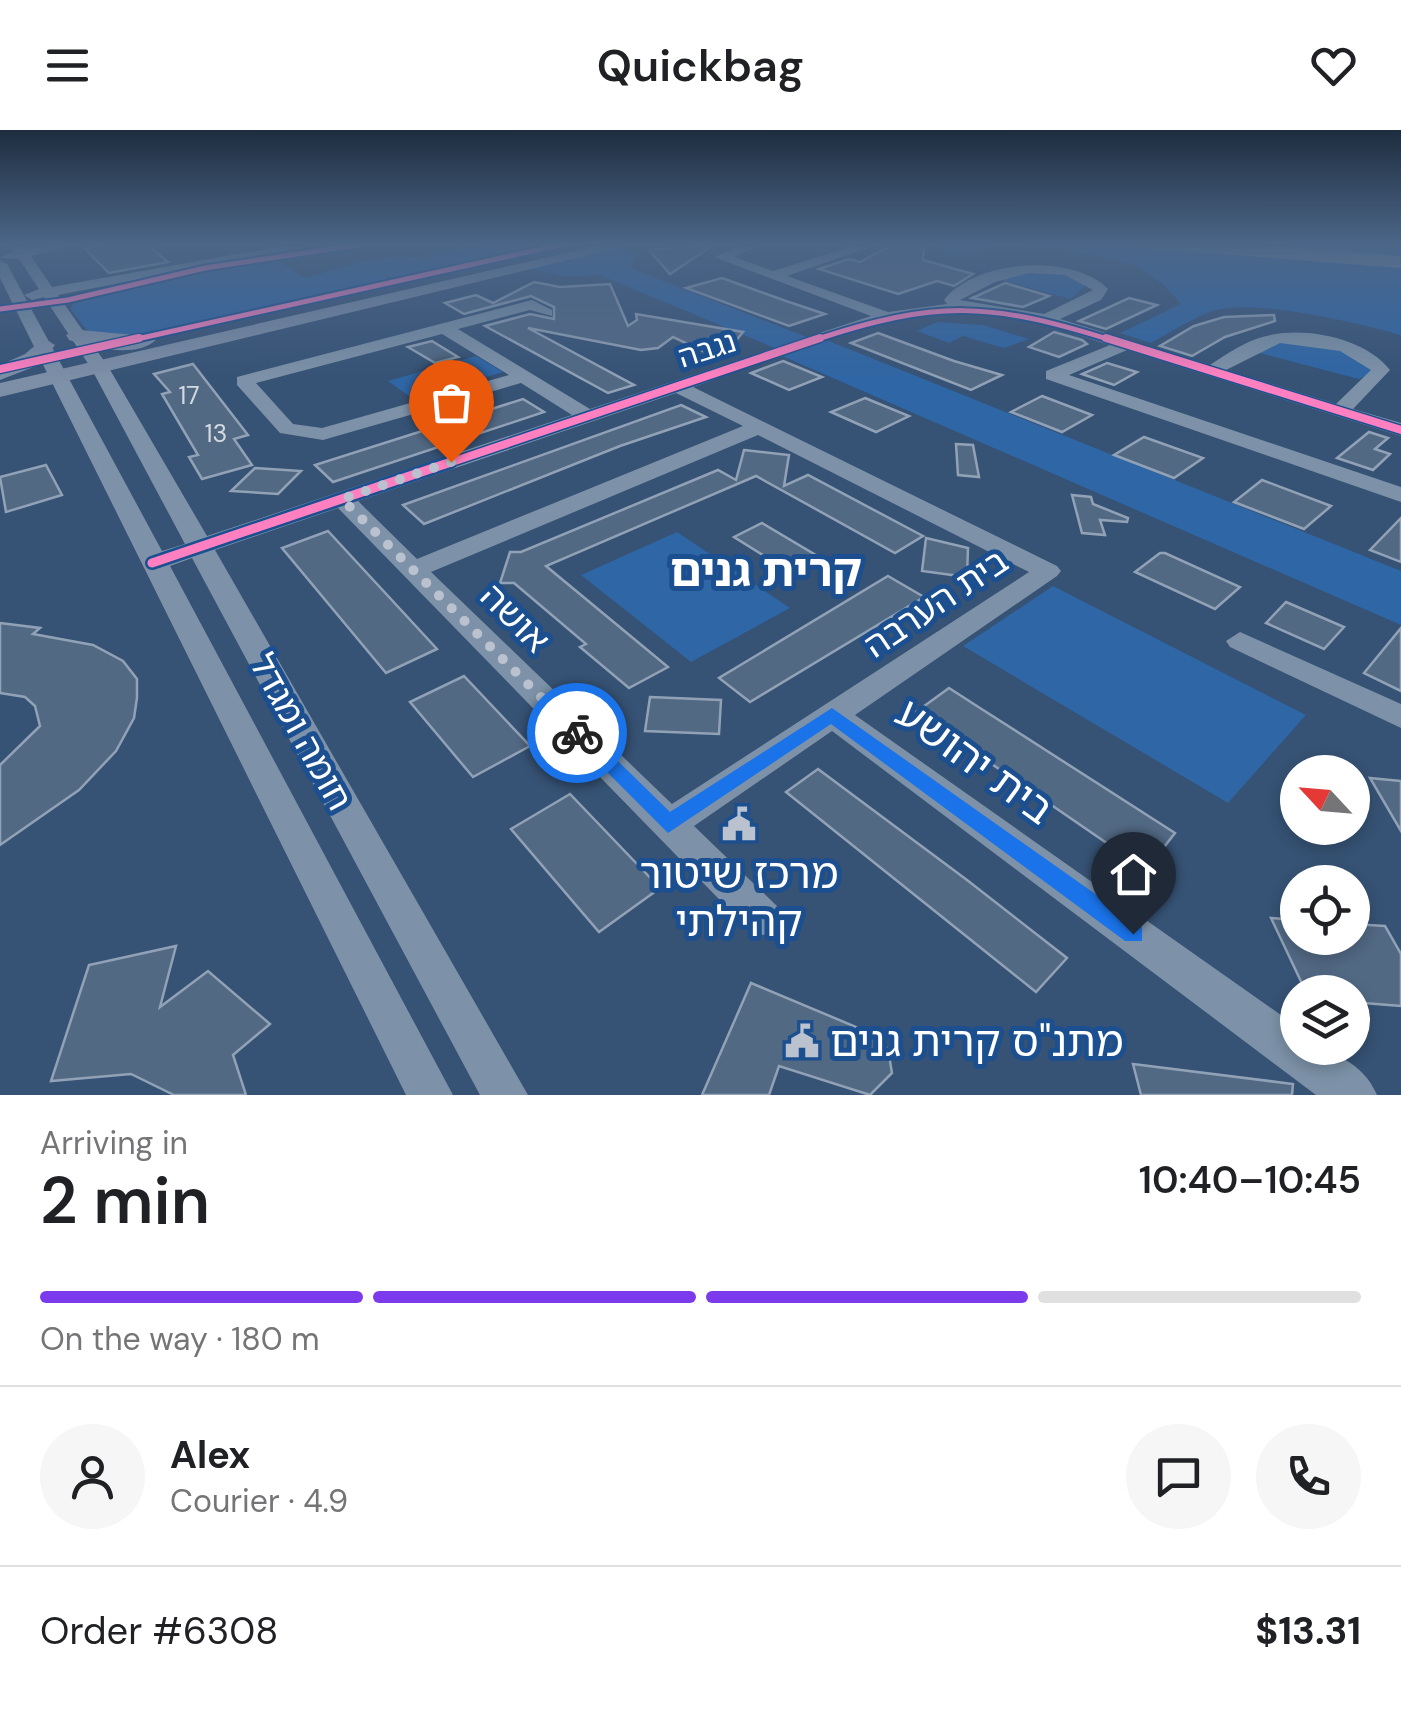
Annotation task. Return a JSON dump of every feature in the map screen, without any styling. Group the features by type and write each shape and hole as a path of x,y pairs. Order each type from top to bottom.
{"main road":[{"path":"114,393 121,369 175,343 402,288"},
{"path":"89,352 175,343 425,288"},
{"path":"0,373 57,370 108,343 175,343"},
{"path":"0,390 52,388 57,370"}],"street":[{"name":"חומה ומגדל","path":"14,288 152,563 430,1095"},
{"name":"חומה ומגדל","path":"48,288 114,393 505,1095"},
{"path":"0,304 85,288"},
{"path":"806,288 886,316"},
{"path":"958,306 952,300 968,288"},
{"path":"1046,319 1096,297 1099,288"},
{"path":"523,377 323,434 287,429 244,382 532,306 546,313"},
{"name":"נגבה","path":"152,563 886,316 958,306 1046,319 1401,430"},
{"path":"446,329 587,416"},
{"path":"1212,370 1277,338 1348,349 1376,362 1381,370 1367,388 1339,411"},
{"path":"1126,344 1052,375 1399,497"},
{"name":"בית הערבה","path":"668,824 1048,571 677,386"},
{"path":"413,570 759,427"},
{"name":"אושה","path":"342,499 763,918"},
{"path":"1240,641 1401,717"},
{"name":"בית יהושע","path":"832,715 1354,1095"}],"shaded area":[{"path":"354,288 160,332 93,338 71,310 74,301 94,291"},
{"path":"631,288 681,288 809,338 777,349"},
{"path":"1031,288 1083,288 1070,299"},
{"path":"1167,288 1401,288 1401,335 1303,313 1249,308 1207,313 1151,343 1120,333 1181,304"},
{"path":"937,322 983,325 1029,339 1004,348 963,336 949,343 917,331"},
{"path":"824,339 1401,571 1401,625 780,355"},
{"path":"1281,340 1334,346 1371,367 1371,373 1359,379 1252,351"},
{"path":"476,356 503,372 413,399 388,381"},
{"path":"677,532 790,608 691,662 581,575"},
{"path":"1053,586 1306,715 1228,803 963,646"}],"building":[{"path":"522,288 612,288 628,326 637,320 636,314 743,332 731,347 709,354 673,337 658,348 641,350 528,328 634,385 608,393 485,326 530,314 554,319 554,307 531,296 464,314 445,303 476,295 493,303"},
{"path":"686,288 751,288 825,314 789,326"},
{"path":"879,288 916,288 898,294"},
{"path":"994,288 1022,288 1049,296 1023,307 972,298"},
{"path":"1129,298 1157,305 1106,329 1079,321"},
{"path":"1274,315 1275,321 1225,337 1192,356 1160,346 1194,326 1224,317"},
{"path":"1054,332 1087,344 1059,357 1029,347"},
{"path":"878,333 1002,375 971,390 851,343"},
{"path":"432,341 458,357 435,363 408,347"},
{"path":"783,361 822,377 789,390 751,373"},
{"path":"1107,363 1137,372 1114,385 1082,374"},
{"path":"193,364 248,435 234,439 252,465 202,479 189,457 198,455 162,394 170,392 154,374"},
{"path":"1042,396 1092,415 1062,432 1011,412"},
{"path":"865,398 909,416 876,432 831,412"},
{"path":"523,399 544,412 333,482 315,465"},
{"path":"681,405 706,417 620,446 424,524 403,505"},
{"path":"1369,432 1388,438 1375,449 1390,454 1373,470 1337,458"},
{"path":"1144,437 1203,458 1174,478 1114,455"},
{"path":"956,444 973,445 979,477 958,475"},
{"path":"744,450 789,455 784,486 808,475 923,536 895,553 756,476 546,566 668,667 629,688 580,647 586,644 514,583 500,583 510,552 521,552 718,470 736,480"},
{"path":"46,465 62,495 6,512 0,477"},
{"path":"255,468 301,471 278,494 231,491"},
{"path":"1262,480 1331,506 1304,529 1234,502"},
{"path":"1072,495 1091,497 1093,504 1128,518 1127,522 1100,520 1105,535 1082,533"},
{"path":"1401,518 1401,562 1370,550"},
{"path":"762,523 814,554 785,569 734,537"},
{"path":"328,531 437,649 386,673 282,548"},
{"path":"926,538 968,548 967,577 922,571"},
{"path":"1160,553 1240,587 1215,609 1135,572"},
{"path":"888,576 924,597 750,702 719,678"},
{"path":"1286,602 1344,627 1324,649 1266,623"},
{"path":"0,623 40,628 33,634 93,645 123,661 137,679 137,698 134,718 116,751 79,790 0,845 0,765 40,726 35,706 25,697 0,693"},
{"path":"1401,628 1401,691 1364,673"},
{"path":"464,676 530,746 473,777 410,702"},
{"path":"949,688 1175,833 1146,870 916,712"},
{"path":"650,697 721,700 719,734 645,731"},
{"path":"818,769 1067,958 1036,992 786,792"},
{"path":"1370,778 1401,781 1401,831"},
{"path":"570,794 660,888 599,932 511,829"},
{"path":"1271,918 1280,919 1280,937"},
{"path":"1370,925 1385,926 1401,954 1401,1006 1370,1003 1370,975 1298,975 1288,955 1370,955"},
{"path":"176,946 160,1007 208,971 270,1024 233,1055 246,1095 174,1095 131,1074 51,1081 89,965"},
{"name":"מתנ\"ס קרית גנים","path":"751,983 868,1032 888,1049 892,1073 870,1095 779,1066 769,1095 702,1095"},
{"path":"1133,1064 1293,1084 1292,1095 1141,1095"}],"cycle path":[{"path":"0,309 68,300 117,288"},
{"path":"0,369 365,288"},
{"path":"152,563 868,322 932,309 974,308 1038,317 1401,430"}],"way so far":[{"path":"451,462 342,499 577,733"}],"place":[{"name":"מרכז שיטור קהילתי","path":"739,824"},
{"name":"מתנ\"ס קרית גנים","path":"802,1041"}],"district":[{"name":"קרית גנים","path":"766,570"}],"route":[{"path":"577,733 668,824 832,715 1133,934"}]}
